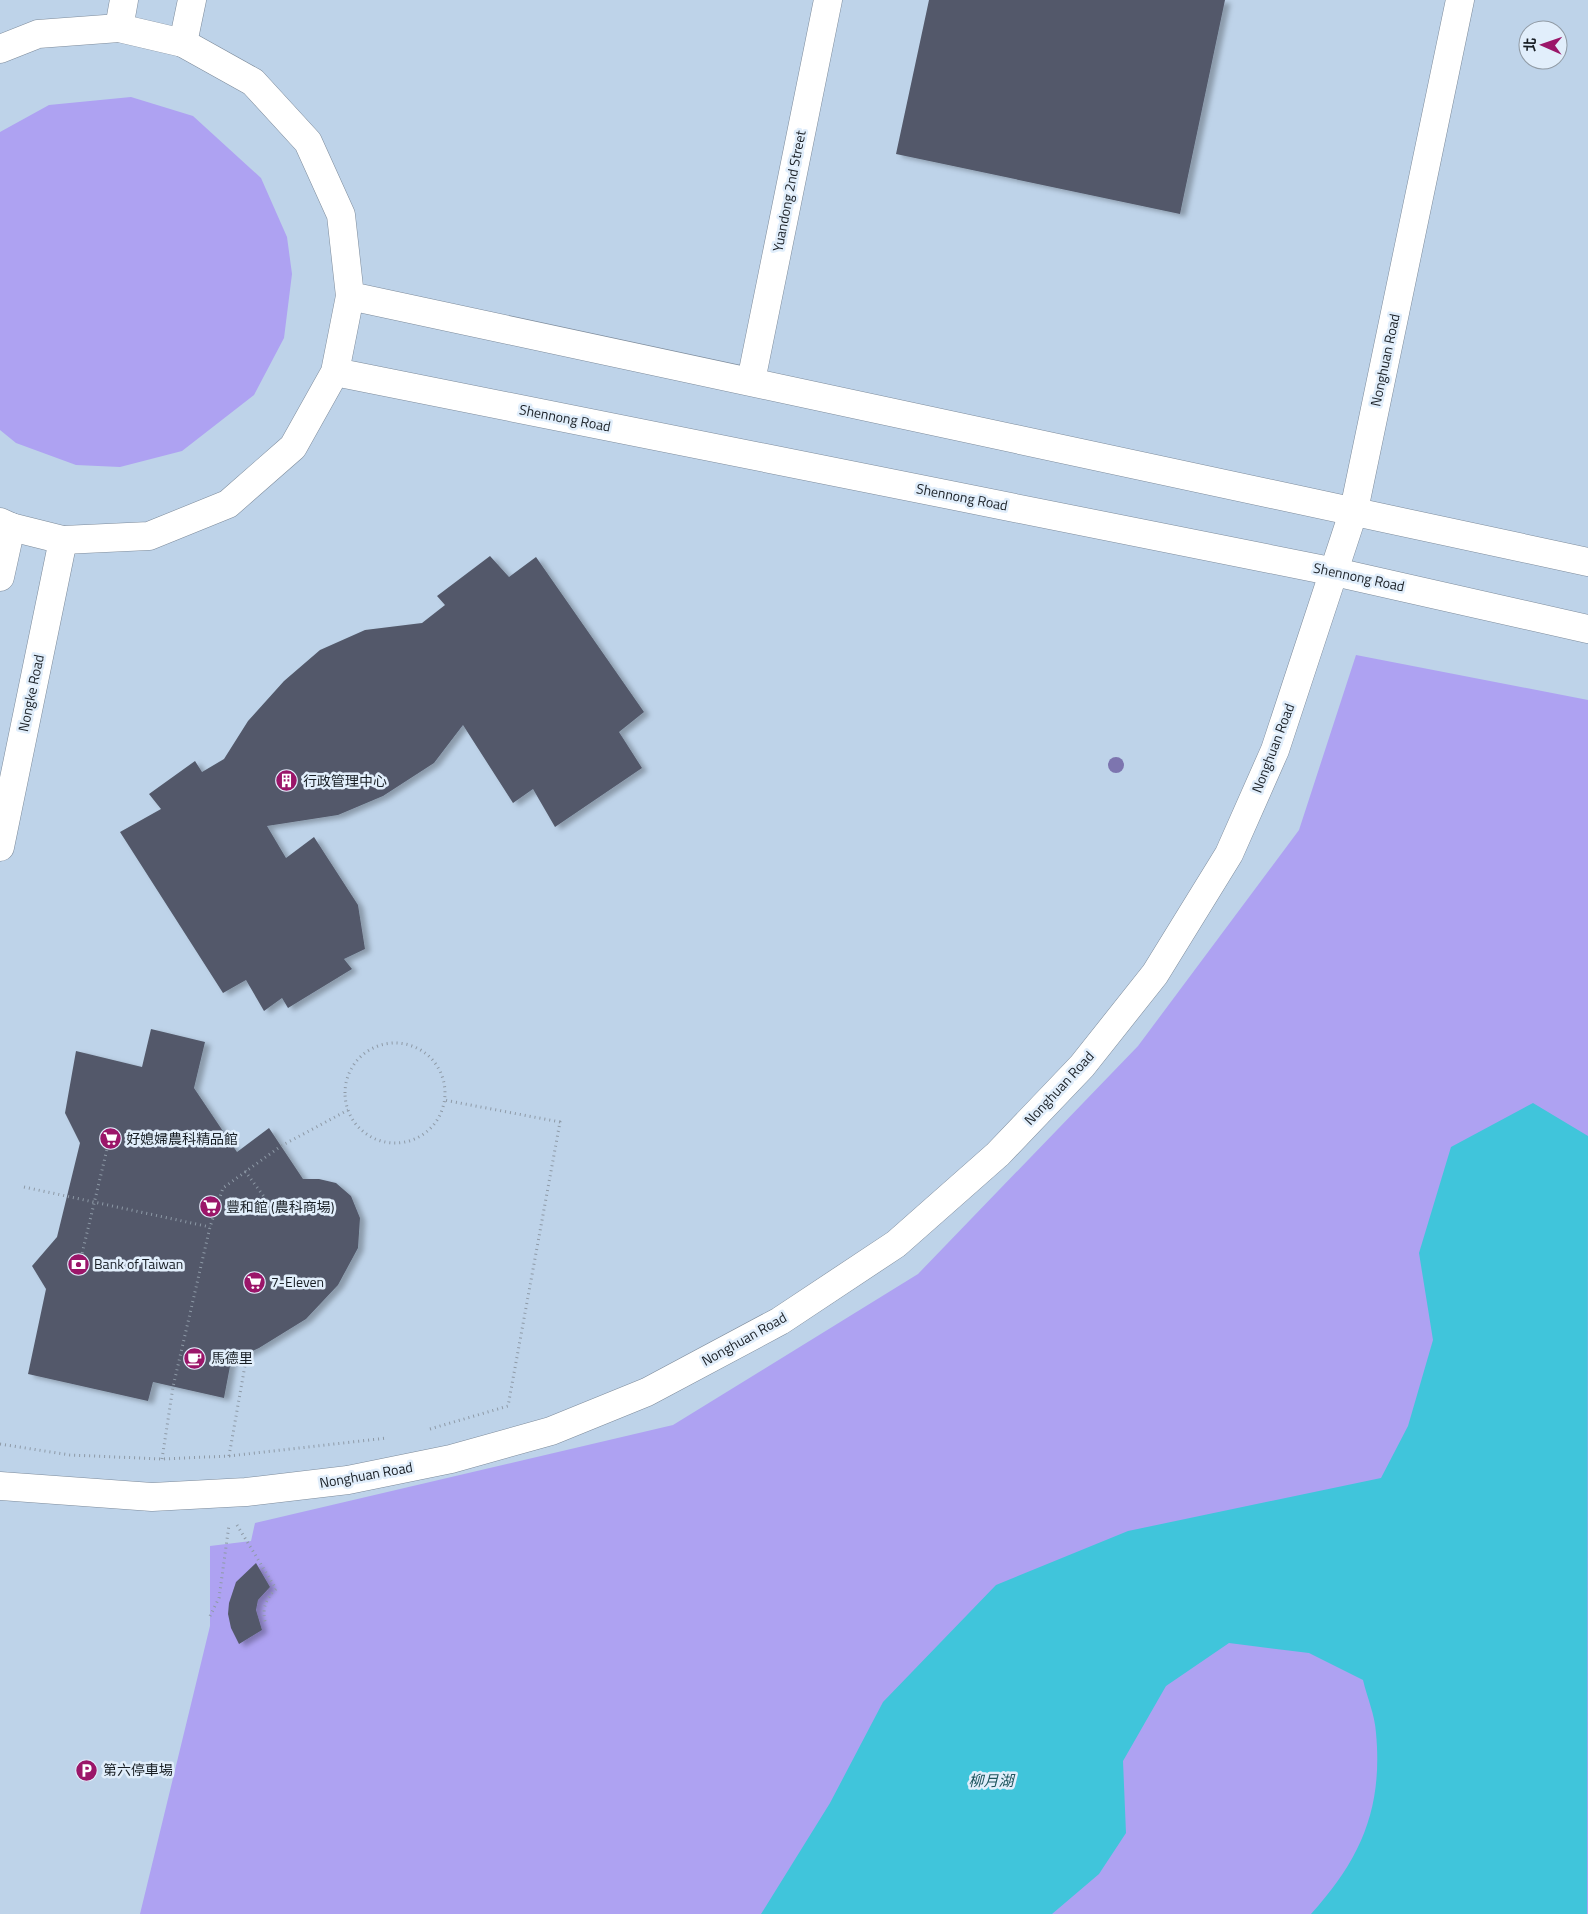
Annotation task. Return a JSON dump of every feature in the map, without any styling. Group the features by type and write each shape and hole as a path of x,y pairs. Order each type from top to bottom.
{"street":[{"path":"118,28 124,0"},
{"path":"183,43 192,0"},
{"name":"Yuandong 2nd Street","path":"751,381 828,0"},
{"name":"Nonghuan Road","path":"0,1486 152,1496 246,1492 348,1480 451,1459 551,1431 647,1392 780,1321 896,1244 998,1154 1082,1066 1155,974 1229,854 1276,750 1354,510 1460,0"},
{"path":"0,49 38,34 118,28 183,43 253,82 308,142 342,215 350,296 335,372 293,447 228,504 149,536 63,540 5,525 0,576"},
{"path":"350,296 1354,510 1588,562"},
{"name":"Shennong Road","path":"335,372 1335,572 1588,629"},
{"name":"Nongke Road","path":"0,847 63,540"}],"path":[{"path":"388,1044 404,1044 420,1049 433,1060 441,1074 445,1090 444,1100 444,1107 438,1122 426,1134 411,1141 395,1144 378,1141 364,1133 353,1121 348,1110 345,1089 350,1072 359,1059 372,1049 388,1044"},
{"path":"426,1430 508,1406 560,1122 444,1100"},
{"path":"162,1459 174,1387 210,1227 222,1188 281,1146 348,1110"},
{"path":"81,1258 108,1145"},
{"path":"245,1171 273,1209 286,1199"},
{"path":"24,1187 210,1227"},
{"path":"229,1456 247,1354"},
{"path":"0,1444 70,1454 162,1459 229,1456 390,1437"},
{"path":"210,1616 220,1598 230,1525"},
{"path":"224,1526 237,1525 276,1588 266,1600 263,1613 265,1622"}],"shaded area":[{"path":"0,0 1588,0 1588,1914 0,1914"},
{"path":"131,97 193,116 261,178 287,237 292,274 284,338 254,395 182,451 120,467 76,465 16,443 0,430 0,132 49,105"},
{"path":"1356,655 1588,700 1588,1914 140,1914 210,1626 210,1546 251,1541 255,1523 673,1425 918,1274 1138,1046 1299,830"}],"water":[{"name":"柳月湖","path":"1533,1103 1588,1136 1587,1914 1311,1914 1343,1873 1365,1831 1372,1809 1376,1785 1377,1760 1373,1713 1363,1680 1309,1653 1229,1643 1166,1686 1123,1761 1126,1833 1099,1874 1052,1914 761,1914 830,1803 883,1702 996,1585 1128,1531 1381,1478 1408,1426 1433,1340 1419,1253 1451,1147"}],"building":[{"path":"929,0 1225,0 1180,214 896,154"},
{"name":"行政管理中心","path":"490,556 509,577 536,557 644,712 619,732 642,768 555,827 533,789 513,803 463,725 434,763 383,796 338,815 267,826 286,858 314,837 358,905 365,949 344,959 352,969 288,1008 282,998 264,1011 246,980 223,993 120,832 161,809 149,794 195,761 202,772 224,759 248,721 284,681 320,650 365,630 422,623 445,605 437,596"},
{"name":"豐和館 (農科商場)","path":"151,1029 205,1042 194,1088 237,1152 269,1128 303,1179 319,1179 336,1183 351,1196 360,1218 358,1248 338,1285 306,1319 259,1348 231,1361 224,1398 153,1382 148,1401 28,1374 46,1289 32,1266 57,1237 80,1143 65,1113 76,1051 142,1067"},
{"path":"256,1563 270,1587 258,1600 256,1610 262,1630 239,1644 231,1628 228,1614 229,1603 236,1582"}],"place":[{"name":"行政管理中心","path":"287,781"},
{"name":"好媳婦農科精品館","path":"110,1139"},
{"name":"豐和館 (農科商場)","path":"210,1207"},
{"name":"Bank of Taiwan","path":"78,1264"},
{"name":"7-Eleven","path":"255,1282"},
{"name":"馬德里","path":"195,1358"},
{"name":"第六停車場","path":"87,1770"}]}
